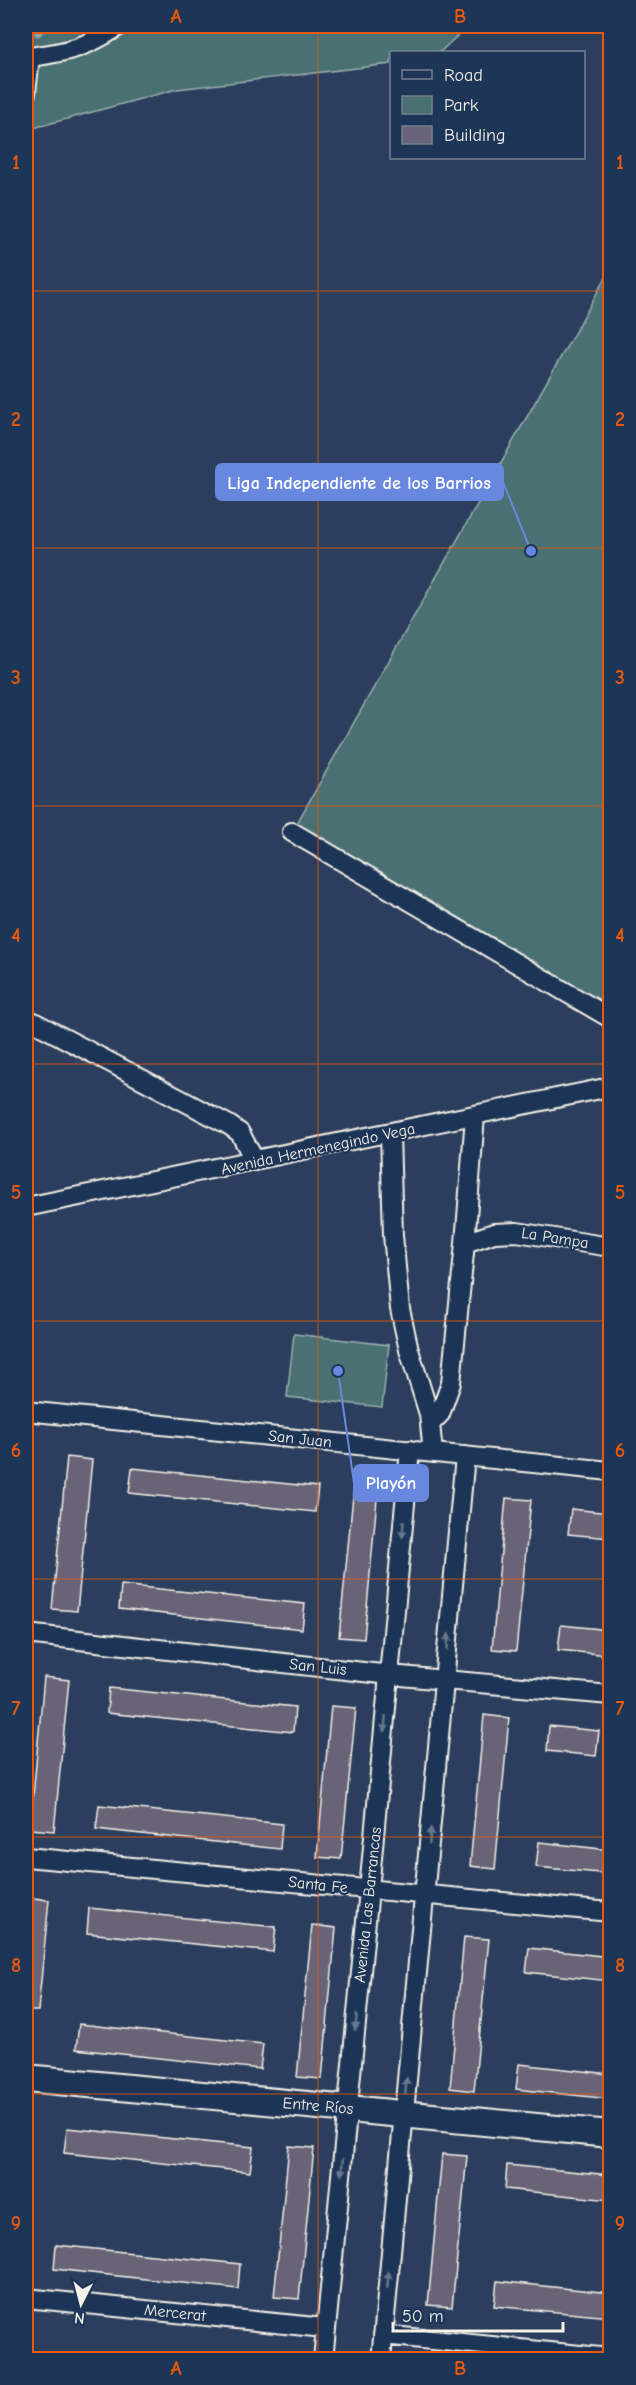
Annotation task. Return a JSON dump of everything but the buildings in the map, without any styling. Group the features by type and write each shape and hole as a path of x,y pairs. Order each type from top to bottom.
{"street":[{"path":"26,93 28,56 80,48 119,26"},
{"path":"292,832 610,1018"},
{"path":"26,1018 229,1125 240,1133 255,1161"},
{"name":"Avenida Hermenegindo Vega","path":"26,1207 610,1088"},
{"path":"430,1424 440,1414 451,1383 475,1116"},
{"path":"390,1134 393,1235 400,1309 409,1350 423,1392 433,1453"},
{"name":"La Pampa","path":"465,1243 494,1233 517,1232 610,1247"},
{"name":"San Juan","path":"26,1411 610,1471"},
{"name":"Avenida Las Barrancas","path":"322,2360 410,1450"},
{"path":"381,2360 465,1456"},
{"name":"San Luis","path":"26,1634 390,1675 610,1695"},
{"name":"Santa Fe","path":"26,1857 610,1912"},
{"name":"Entre Ríos","path":"26,2078 610,2134"},
{"name":"Mercerat","path":"26,2298 325,2328"},
{"path":"383,2335 610,2358"}],"green space":[{"path":"26,26 468,26 441,51 390,51 390,64 177,89 26,130"},
{"path":"610,270 610,1018 292,832"},
{"path":"294,1334 389,1345 382,1407 287,1397"}],"waterway":[{"path":"38,33 44,26"}],"place":[{"name":"Liga Independiente de los Barrios","path":"531,551"},
{"name":"Playón","path":"338,1371"}]}
